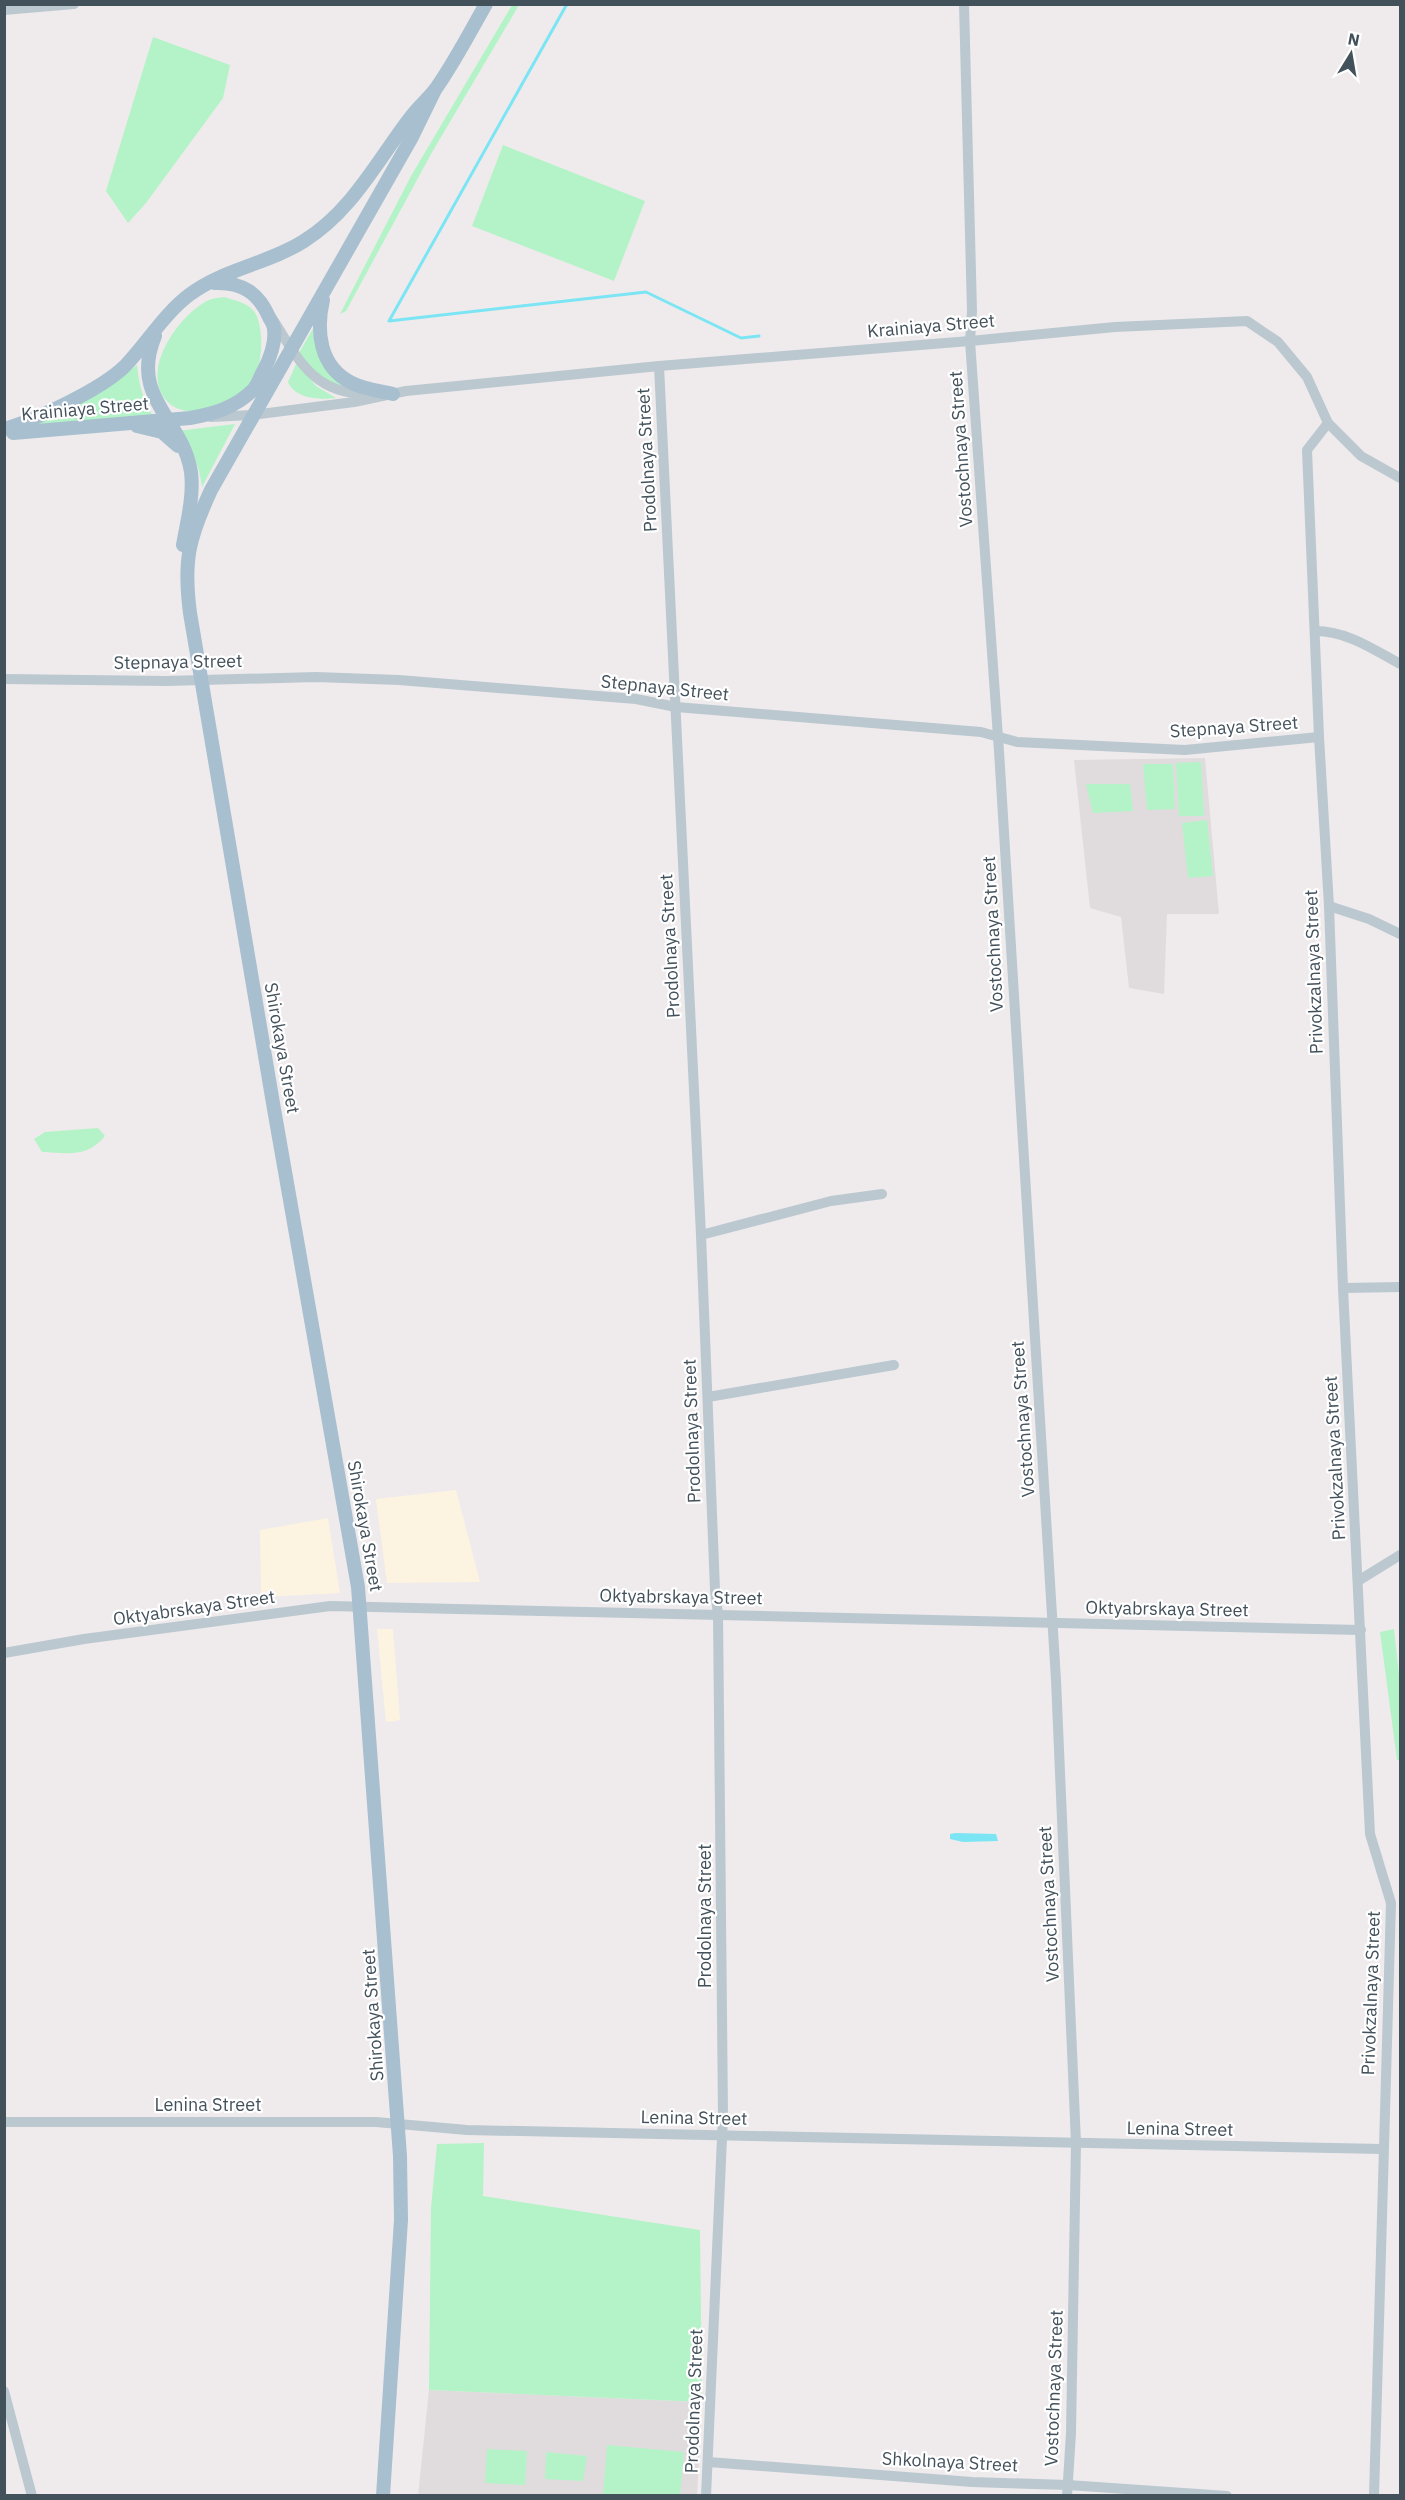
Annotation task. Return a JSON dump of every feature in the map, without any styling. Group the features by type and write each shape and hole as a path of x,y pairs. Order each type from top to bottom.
{"main road":[{"path":"186,574 191,540 203,508 252,415 486,4"},
{"path":"4,429 25,423 110,378 123,368 180,303 210,283 281,254 306,240 336,217 376,167 411,117 435,90"},
{"path":"210,283 229,282 243,286 263,303 274,328 267,390"},
{"path":"325,288 319,314 319,334 328,362 352,383 393,394"},
{"path":"159,327 149,355 147,370 153,396 184,451 191,472 191,495 182,550 186,574"},
{"path":"168,420 213,414 236,404 255,388 269,358"},
{"name":"Krainiaya Street","path":"4,434 168,420"},
{"path":"117,423 162,432 184,451"},
{"name":"Shirokaya Street","path":"186,574 201,679 361,1608 399,2124 401,2220 383,2496"}],"street":[{"path":"4,10 74,4"},
{"name":"Vostochnaya Street","path":"964,4 972,311 970,341 1052,1623 1076,2143 1068,2490"},
{"path":"263,303 291,348 324,386 339,392 393,394"},
{"name":"Krainiaya Street","path":"393,394 659,366 1115,327 1247,321 1278,342 1307,377 1328,423 1361,456 1401,478"},
{"name":"Prodolnaya Street","path":"659,366 676,708 674,716 701,1235 715,1590 718,1614 722,2135 706,2496"},
{"path":"190,418 252,415 354,402 393,394"},
{"name":"Privokzalnaya Street","path":"1328,423 1307,450 1329,906 1342,1288 1370,1834 1391,1903 1382,2150 1374,2496"},
{"path":"1315,631 1329,631 1345,635 1401,664"},
{"name":"Stepnaya Street","path":"4,679 166,681 316,677 399,680 636,699 676,708 981,732 1017,742 1185,750 1319,736"},
{"path":"1329,906 1369,919 1401,934"},
{"path":"701,1235 831,1201 882,1194"},
{"path":"1342,1288 1401,1287"},
{"path":"708,1397 894,1365"},
{"path":"1358,1581 1401,1555"},
{"name":"Oktyabrskaya Street","path":"4,1653 84,1639 330,1606 1361,1630"},
{"name":"Lenina Street","path":"4,2122 376,2122 467,2130 1382,2150"},
{"path":"4,2391 32,2496"},
{"name":"Shkolnaya Street","path":"708,2462 1068,2490 1227,2496"}],"shaded area":[{"path":"1205,758 1219,914 1167,914 1164,994 1129,988 1121,917 1090,908 1074,760"},
{"path":"456,1490 480,1582 387,1583 376,1499"},
{"path":"328,1518 340,1593 261,1597 260,1530"},
{"path":"377,1629 393,1629 400,1720 386,1722"},
{"path":"429,2390 702,2402 697,2495 418,2496"}],"green space":[{"path":"512,5 519,5 431,154 346,311 340,314 411,176"},
{"path":"153,37 230,65 223,98 146,203 128,223 106,191"},
{"path":"503,145 645,201 614,281 472,226"},
{"path":"224,297 247,305 257,316 261,334 261,355 253,380 236,397 212,408 186,411 175,407 166,400 159,388 157,375 165,347 182,322 192,312 207,301"},
{"path":"315,325 330,372 346,390 321,379 299,353"},
{"path":"297,362 316,386 336,398 309,397 291,388 288,382"},
{"path":"137,365 142,392 153,416 23,428 102,391"},
{"path":"235,424 202,487 194,457 177,431"},
{"path":"1201,762 1204,816 1179,816 1176,763"},
{"path":"1143,764 1173,764 1175,809 1147,810"},
{"path":"1086,784 1130,784 1133,811 1093,813"},
{"path":"1207,820 1213,876 1188,878 1182,823"},
{"path":"98,1128 105,1136 91,1148 76,1153 42,1152 34,1139 45,1132"},
{"path":"1394,1629 1400,1685 1400,1760 1397,1760 1380,1632"},
{"path":"484,2143 483,2196 700,2230 702,2402 429,2390 431,2208 437,2144"},
{"path":"607,2445 684,2452 680,2495 603,2495"},
{"path":"487,2449 527,2451 525,2485 485,2483"},
{"path":"546,2452 587,2456 583,2481 545,2479"}],"water":[{"path":"950,1834 996,1834 998,1841 963,1842 950,1839"}],"waterway":[{"path":"567,4 389,321 646,292 741,338 759,336"}]}
